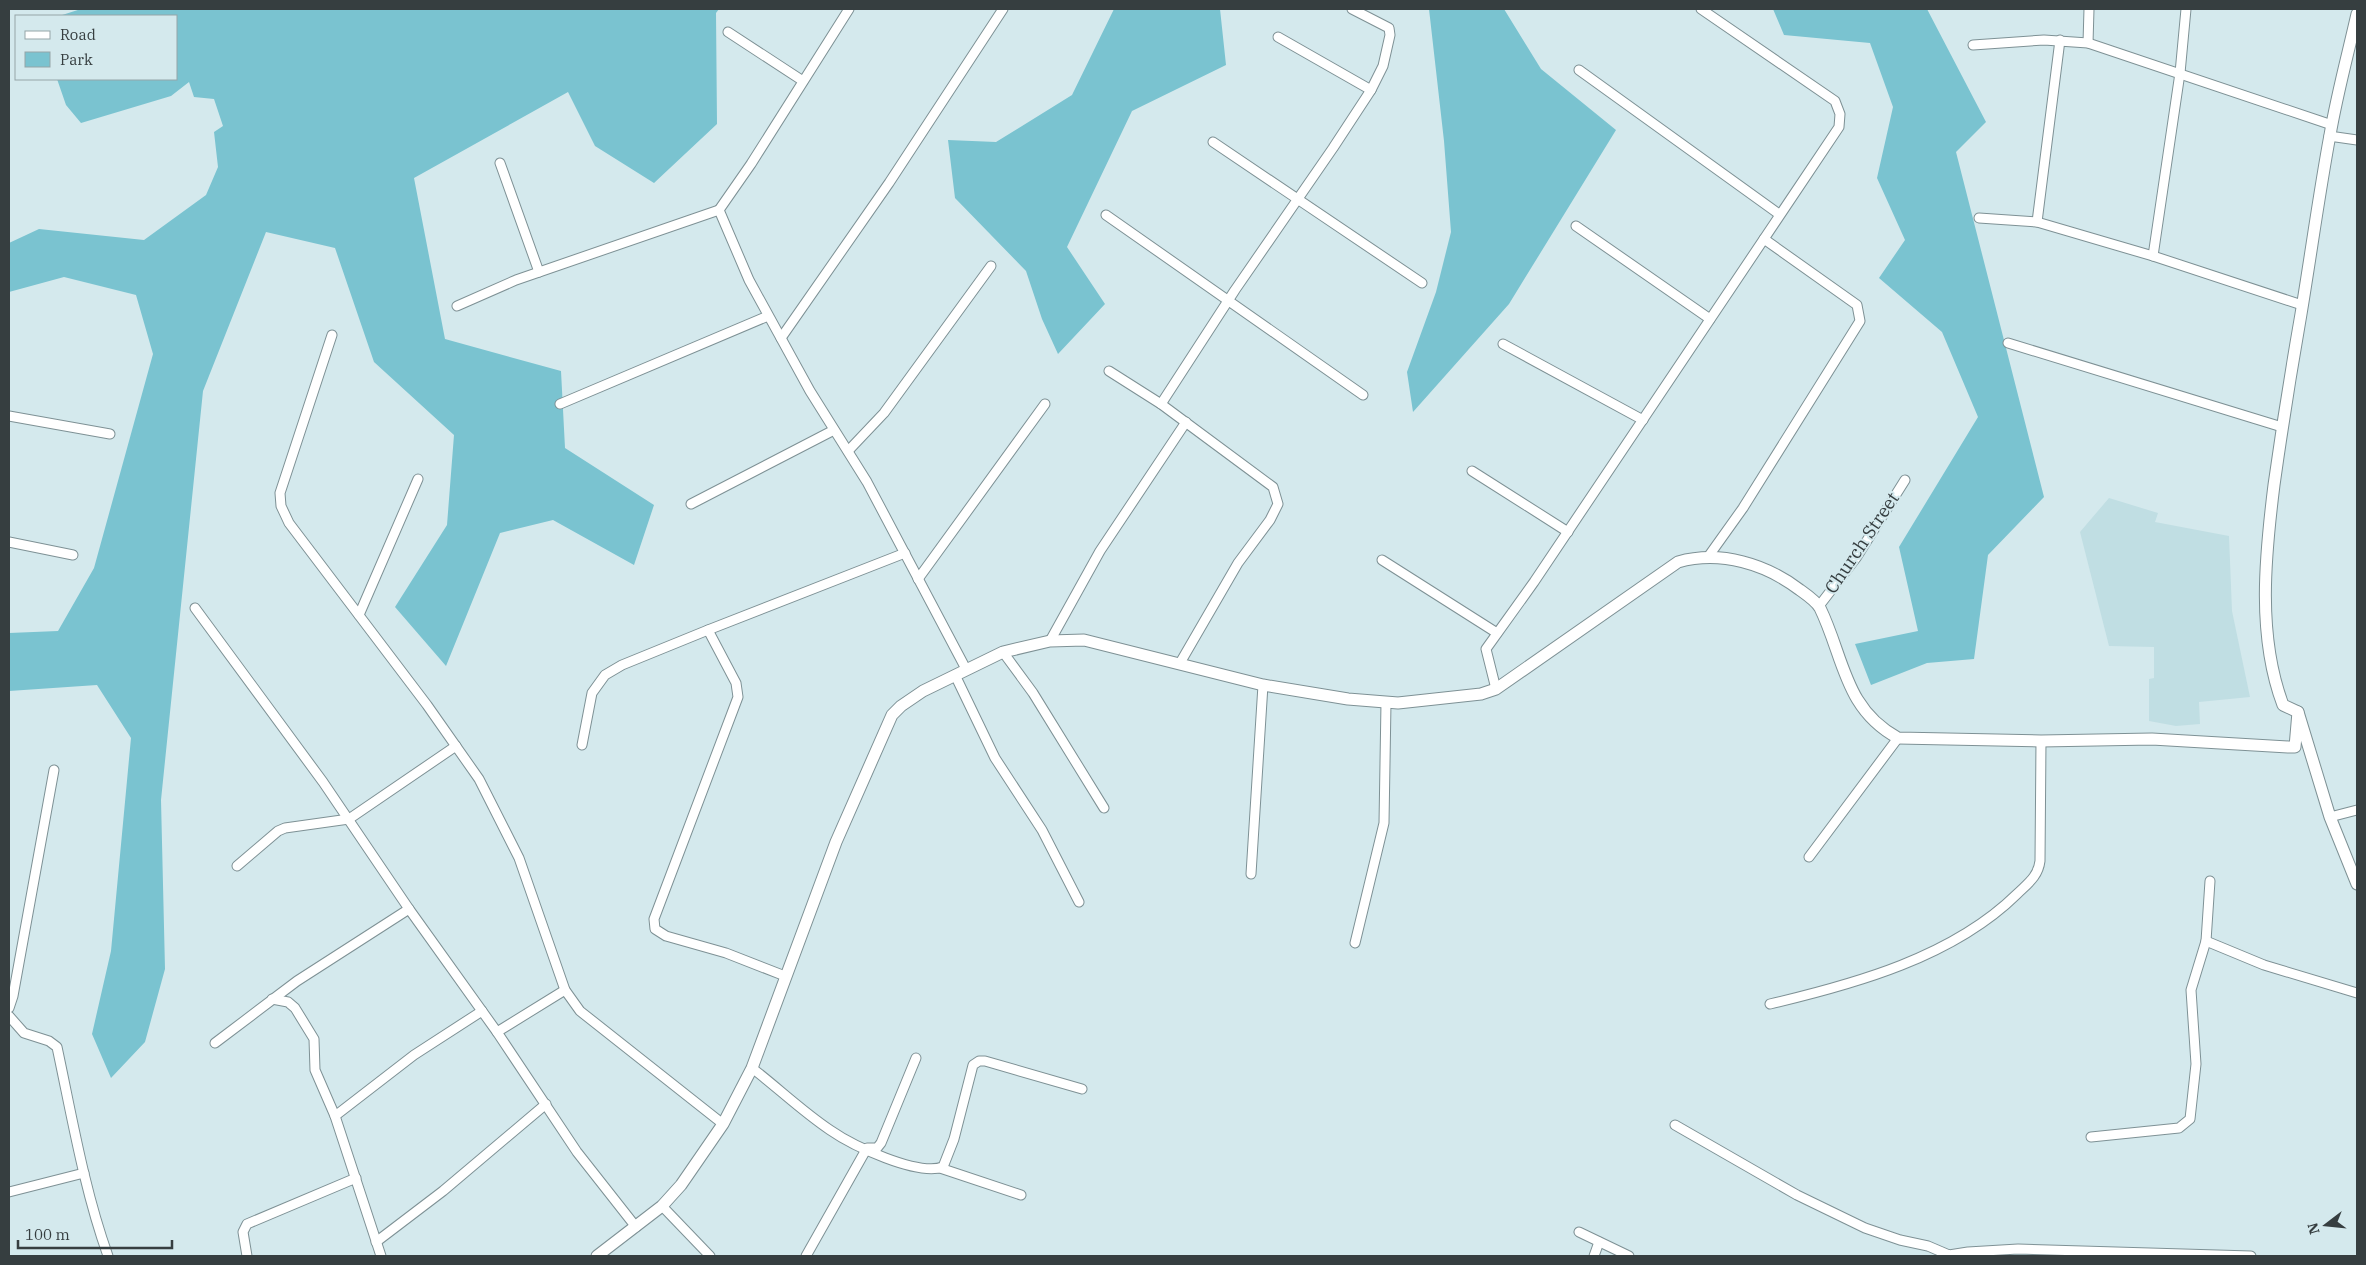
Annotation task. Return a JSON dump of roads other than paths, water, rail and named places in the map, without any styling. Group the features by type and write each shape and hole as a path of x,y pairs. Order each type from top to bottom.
{"street":[{"path":"457,306 539,272 718,210 751,164 849,9"},
{"path":"781,338 888,183 1003,9"},
{"path":"1161,404 1228,301 1371,90 1383,66 1390,35 1389,28 1352,9"},
{"path":"1496,689 1486,649 1568,532 1779,214 1839,128 1840,114 1836,102 1701,9"},
{"path":"2088,42 2089,9"},
{"path":"2153,256 2180,72 2186,9"},
{"path":"2357,14 2331,131 2282,427 2267,541 2266,617 2270,662 2275,684 2283,705 2298,712 2330,817 2357,884"},
{"path":"728,32 803,81"},
{"path":"1278,37 1371,90"},
{"path":"1972,45 2044,40 2088,42 2180,72 2357,140"},
{"path":"2037,222 2060,40"},
{"path":"1579,70 1779,214"},
{"path":"1213,142 1422,283"},
{"path":"500,163 539,272"},
{"path":"718,210 749,280 768,316 848,451 905,553 966,669"},
{"path":"1106,215 1363,395"},
{"path":"1979,218 2037,222 2153,256 2302,305"},
{"path":"1576,226 1710,320"},
{"path":"1708,557 1743,508 1860,321 1861,316 1857,305 1764,239"},
{"path":"848,451 884,413 991,266"},
{"path":"560,404 690,351 768,316"},
{"path":"332,335 280,493 281,506 289,523 479,779 519,858 565,990 580,1011 724,1124"},
{"path":"2008,343 2282,427"},
{"path":"1503,344 1643,420"},
{"path":"1109,371 1161,404 1273,487 1278,504 1270,520 1238,563 1180,663"},
{"path":"918,579 1045,404"},
{"path":"9,416 110,434"},
{"path":"1050,642 1100,551 1186,422"},
{"path":"691,504 834,430"},
{"path":"1472,471 1568,532"},
{"path":"359,615 418,479"},
{"name":"Church Street","path":"1819,606 1856,558 1905,480"},
{"path":"9,542 73,555"},
{"path":"582,745 592,693 604,676 622,665 905,553"},
{"path":"597,1256 662,1206 681,1185 724,1124 752,1068 836,842 892,715 901,706 923,691 1003,652 1050,642 1084,640 1263,685 1386,703 1481,694 1496,689 1656,575 1678,562 1708,557 1745,562 1775,574 1792,584 1819,606 1845,678 1864,711 1880,728 1898,738 2041,741 2152,739 2248,746 2295,746 2298,712"},
{"path":"1382,560 1497,633"},
{"path":"195,608 349,820 409,908 498,1032 577,1152 636,1227"},
{"path":"708,630 736,683 738,697 654,919 655,928 666,936 726,953 785,976"},
{"path":"1003,652 1033,693 1104,808"},
{"path":"955,675 995,758 1042,830 1079,902"},
{"path":"1251,874 1263,685"},
{"path":"1355,943 1384,823 1386,703"},
{"path":"1808,857 1898,738"},
{"path":"1770,1004 1838,988 1927,955 2000,911 2036,876 2040,861 2041,741"},
{"path":"237,866 278,831 285,828 349,820 456,746"},
{"path":"9,1008 14,996 54,770"},
{"path":"2330,817 2357,810"},
{"path":"2091,1137 2179,1128 2190,1119 2196,1064 2191,990 2206,941 2210,881"},
{"path":"215,1043 272,999 409,908"},
{"path":"2206,941 2264,965 2357,993"},
{"path":"498,1032 565,990"},
{"path":"272,999 288,1002 295,1008 314,1039 315,1070 335,1116 381,1256"},
{"path":"335,1116 414,1055 482,1010"},
{"path":"9,1016 24,1033 54,1043 57,1047 84,1173 98,1228 108,1256"},
{"path":"867,1148 877,1148 881,1143 916,1058"},
{"path":"752,1068 831,1131 899,1164 934,1170 943,1167 954,1139 973,1065 979,1061 1082,1090"},
{"path":"376,1242 443,1191 546,1104"},
{"path":"1675,1125 1797,1195 1865,1228 1900,1240 1928,1246 1949,1255 2018,1249 2251,1256"},
{"path":"806,1256 867,1148"},
{"path":"940,1168 1021,1195"},
{"path":"9,1192 84,1173"},
{"path":"247,1256 243,1232 247,1224 356,1178"},
{"path":"662,1206 710,1256"},
{"path":"1579,1232 1629,1256"},
{"path":"1594,1256 1599,1242"}]}
